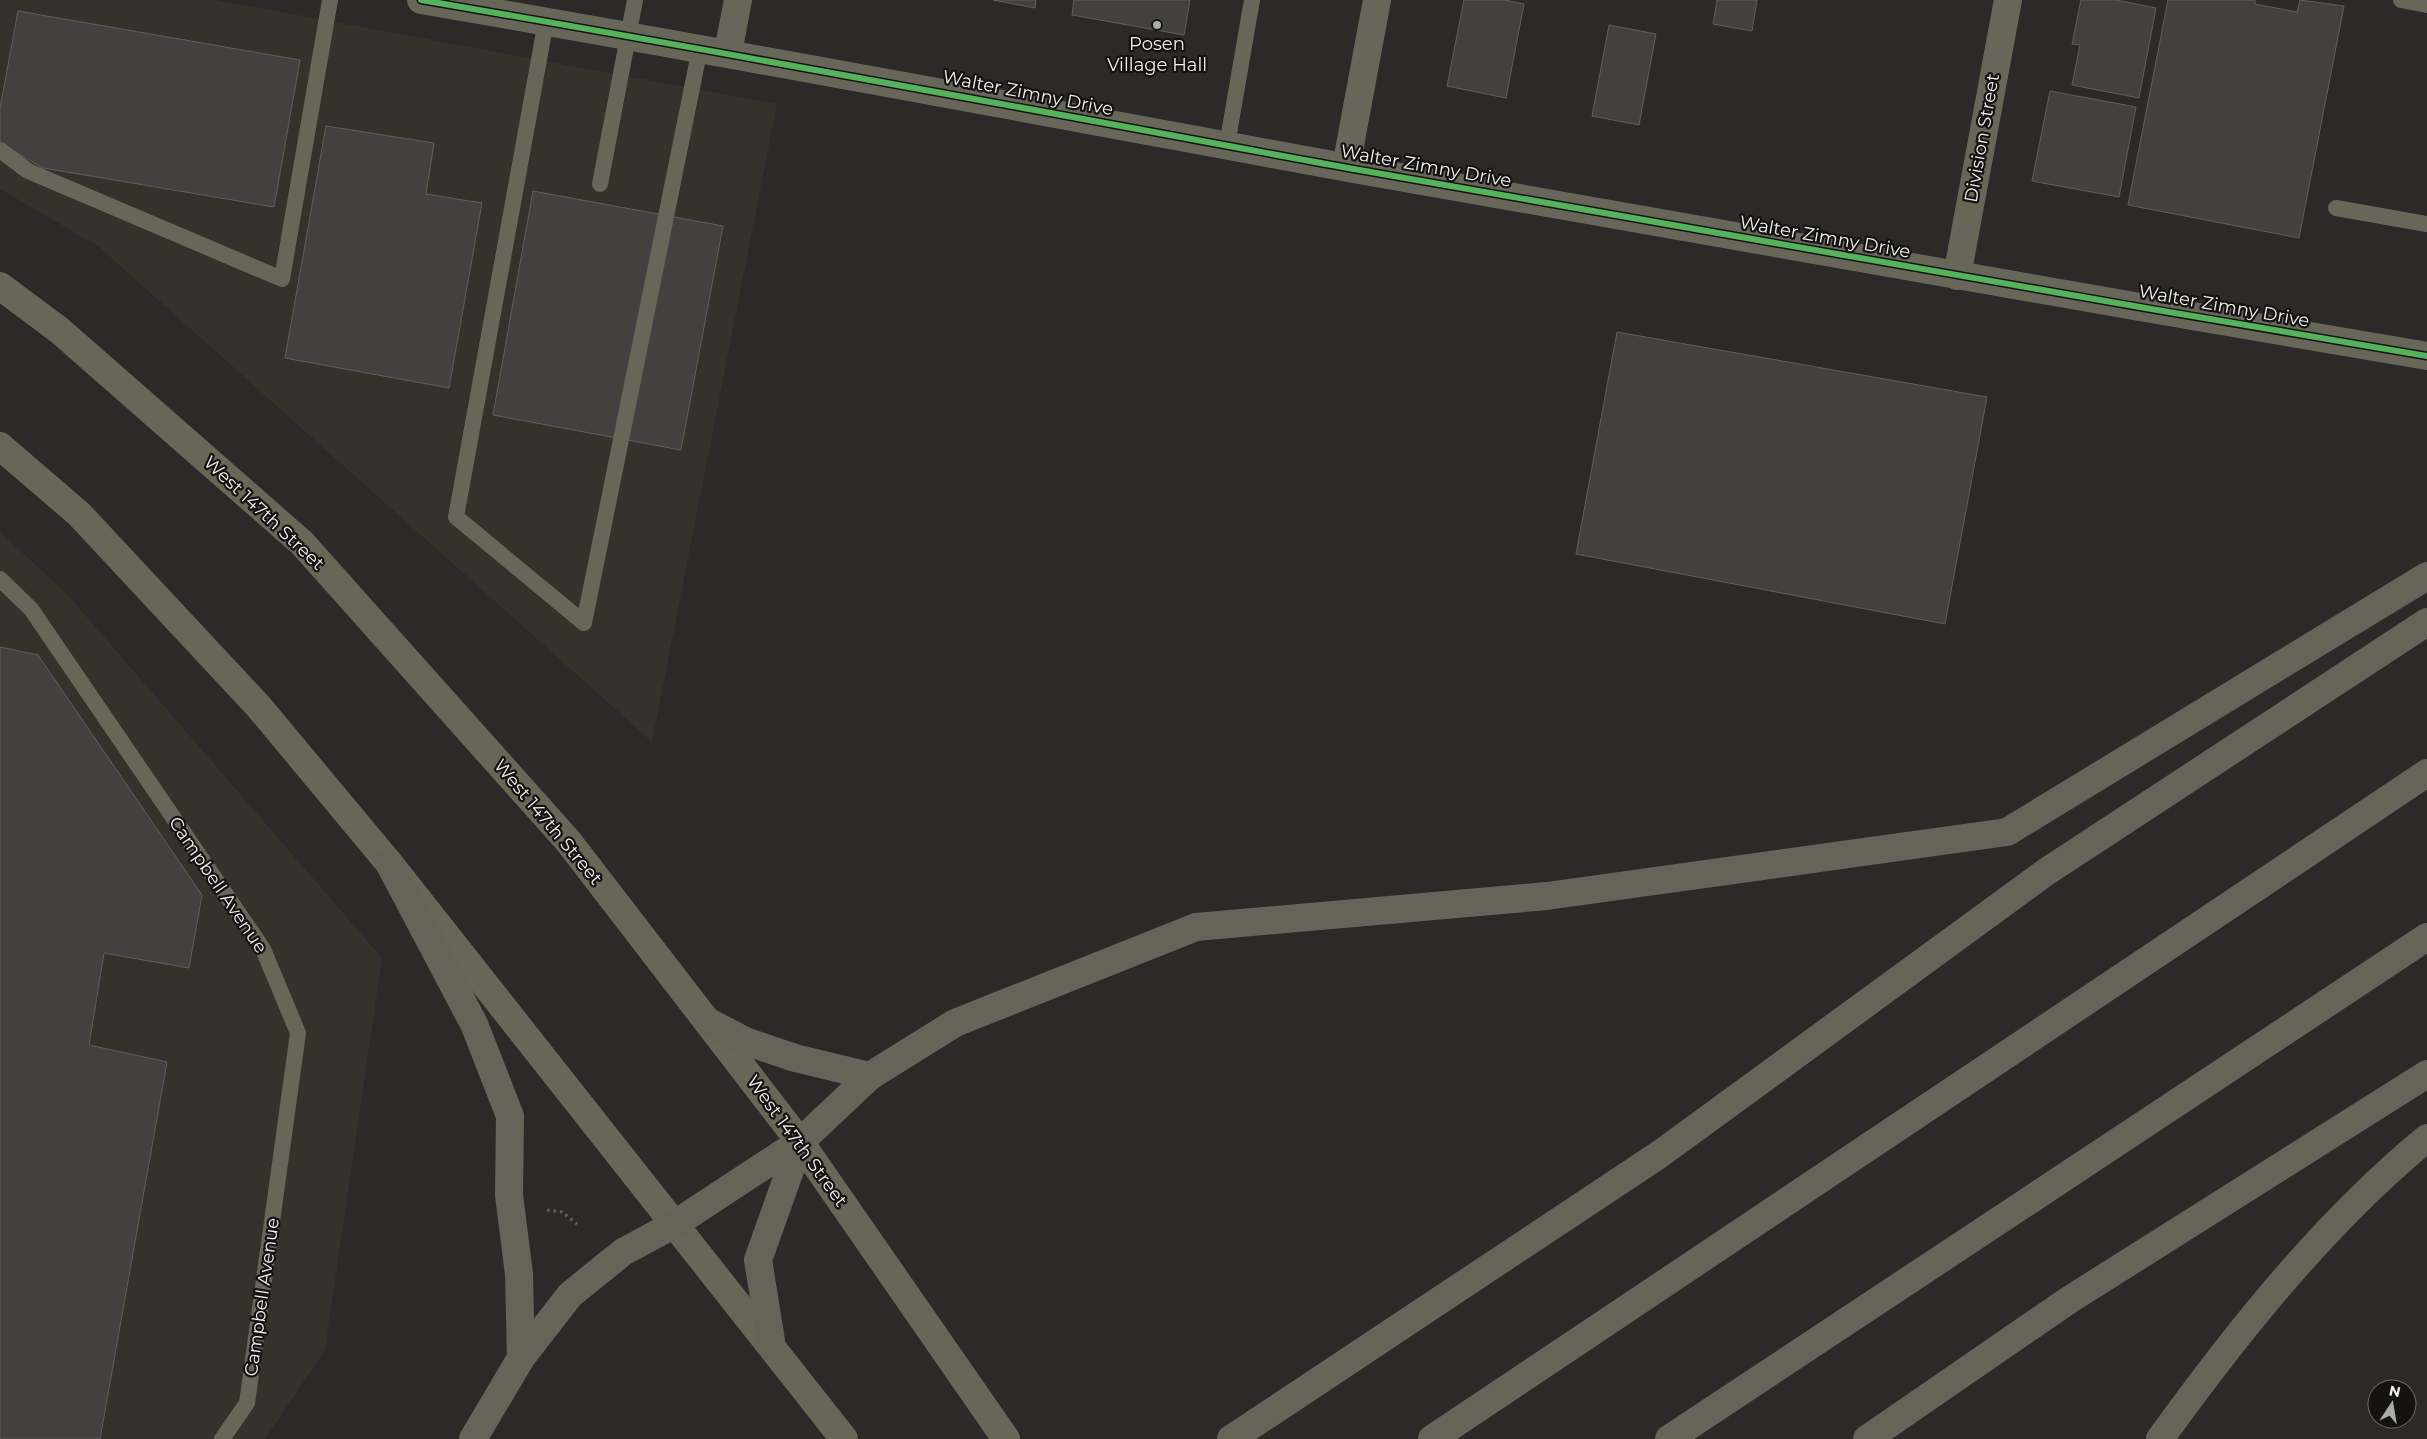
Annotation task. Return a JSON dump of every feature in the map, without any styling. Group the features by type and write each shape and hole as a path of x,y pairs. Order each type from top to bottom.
{"highway":[{"path":"473,1439 521,1358 570,1295 622,1252 675,1224 800,1142 870,1076 955,1023 1196,927 1547,896 2007,832 2427,576"},
{"path":"1236,1436 1660,1154 2046,872 2427,622"},
{"path":"1432,1439 2427,773"},
{"path":"389,863 474,1024 510,1116 509,1195 519,1274 521,1358"},
{"path":"1669,1439 2427,937"},
{"path":"707,1021 745,1041 795,1058 870,1076"},
{"path":"1867,1439 2069,1300 2427,1074"},
{"path":"2160,1439 2264,1304 2327,1232 2427,1138"},
{"path":"772,1347 758,1260 800,1142"}],"main road":[{"name":"West 147th Street","path":"0,286 59,330 302,543 568,841 800,1142 1006,1439"},
{"path":"0,446 79,514 246,692 389,863 631,1172 675,1224 844,1439"}],"street":[{"name":"Walter Zimny Drive","path":"421,0 728,52 1346,167 1957,276 2427,356"},
{"path":"728,52 738,0"},
{"path":"1346,167 1377,0"},
{"name":"Division Street","path":"1957,276 2008,0"}],"lane":[{"path":"0,150 28,170 282,279 330,0"},
{"path":"600,184 630,35 635,0"},
{"path":"1227,145 1252,0"},
{"path":"2400,0 2427,5"},
{"path":"546,21 456,517 584,623 700,48"},
{"path":"2336,208 2427,224"},
{"name":"Campbell Avenue","path":"0,579 31,609 263,949 298,1033 247,1403 222,1439"}],"path":[{"path":"542,1209 562,1212 577,1224"}],"shaded area":[{"path":"0,0 216,0 777,104 652,742 98,246 0,189"},
{"path":"0,532 67,594 382,958 325,1350 265,1439 0,1439"}],"building":[{"path":"993,0 1036,0 1035,8"},
{"name":"Posen Village Hall","path":"1074,0 1190,0 1184,35 1072,15"},
{"path":"1464,0 1505,0 1524,4 1506,98 1447,86"},
{"path":"1717,0 1757,0 1752,31 1713,24"},
{"path":"2081,0 2116,0 2156,8 2139,98 2072,85 2080,45 2072,44"},
{"path":"2168,0 2255,0 2255,4 2297,12 2300,0 2344,6 2299,238 2128,205"},
{"path":"18,11 300,60 274,207 43,168 0,143 0,108"},
{"path":"1609,25 1656,34 1639,125 1592,116"},
{"path":"2050,91 2136,107 2119,197 2032,181"},
{"path":"326,126 434,143 426,194 482,203 449,388 285,358"},
{"path":"533,191 723,226 681,450 493,415"},
{"path":"1617,332 1987,397 1945,624 1576,554"},
{"path":"0,647 38,655 202,895 189,968 104,953 89,1045 167,1062 100,1439 0,1439"}],"cycle path":[{"path":"421,0 769,61 1617,216 2427,356"}],"place":[{"name":"Posen Village Hall","path":"1157,25"}]}
